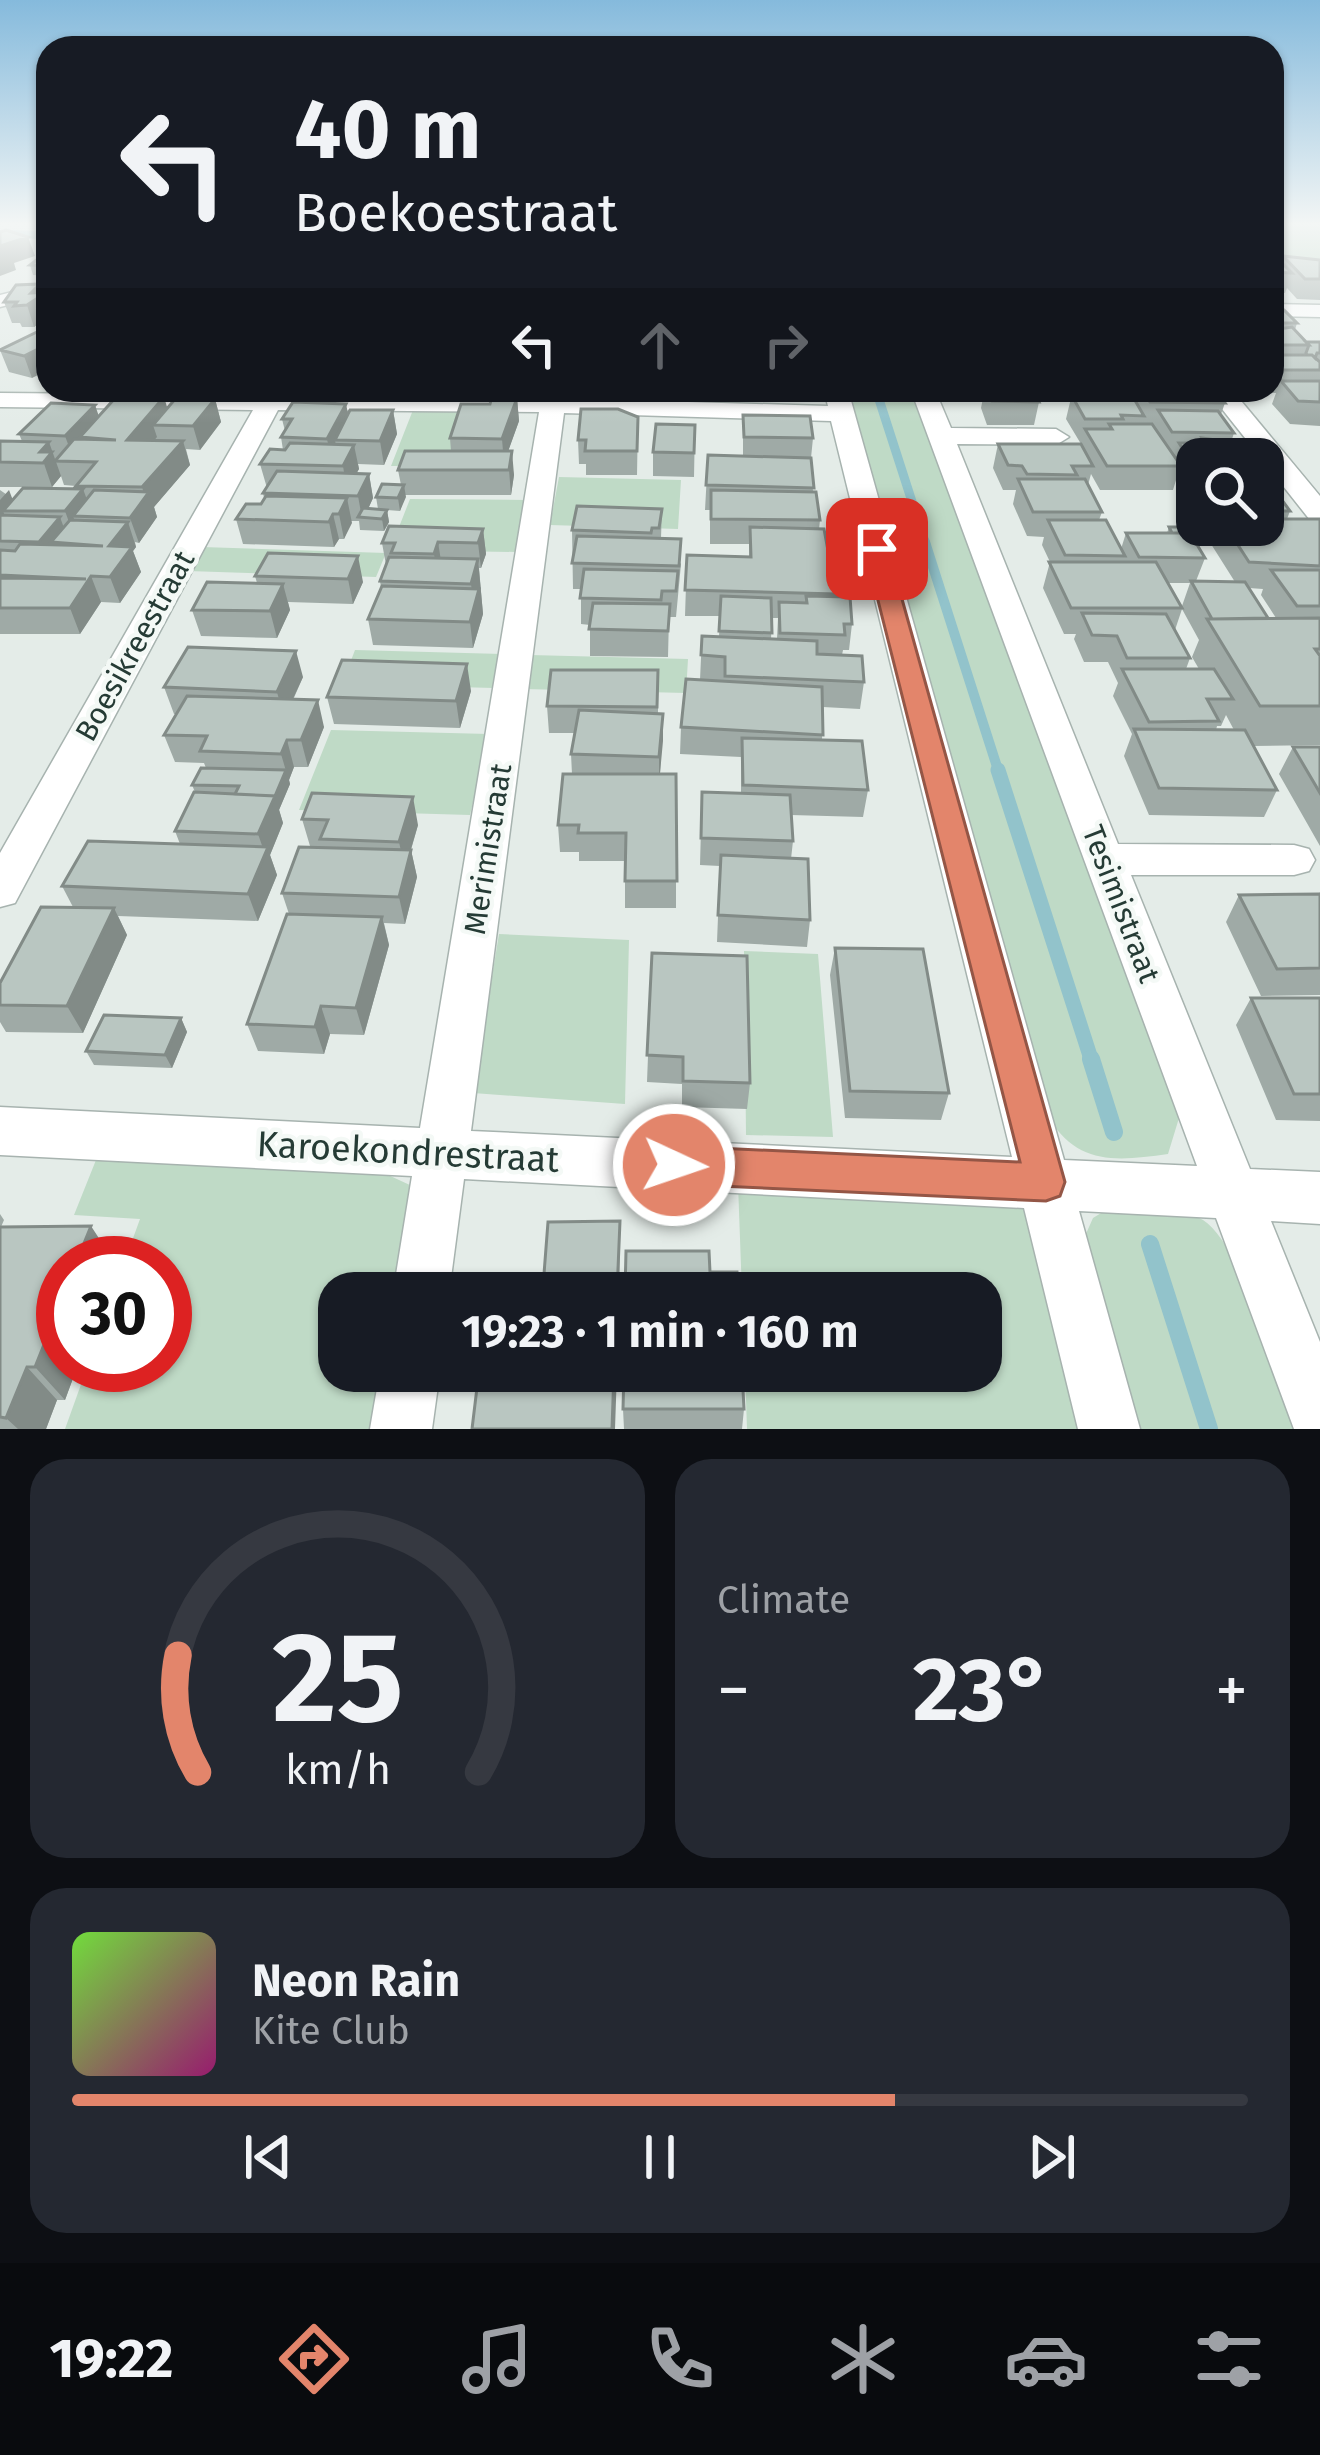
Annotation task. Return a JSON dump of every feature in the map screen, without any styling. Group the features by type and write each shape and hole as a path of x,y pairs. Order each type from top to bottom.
{"street":[{"path":"0,301 36,292"},
{"path":"1284,310 1320,311"},
{"path":"0,400 36,400"},
{"path":"270,402 838,402 1109,1429"},
{"name":"Boesikreestraat","path":"0,891 270,402"},
{"name":"Tesimistraat","path":"927,402 1320,1418"},
{"path":"1231,402 1307,481 1320,514"},
{"name":"Merimistraat","path":"424,1272 553,405"},
{"path":"940,436 1056,437"},
{"path":"1103,859 1294,860"},
{"name":"Karoekondrestraat","path":"0,1131 1320,1198"},
{"path":"401,1429 407,1392"}],"green space":[{"path":"847,402 918,402 1172,1083 1179,1118 1168,1154 1116,1158 1073,1145 1049,1118"},
{"path":"413,410 465,410 448,466 391,466"},
{"path":"559,477 681,480 678,529 550,525"},
{"path":"410,499 526,500 516,552 390,550"},
{"path":"202,547 386,553 376,577 188,571"},
{"path":"355,650 502,654 494,688 342,684"},
{"path":"530,655 688,659 686,693 524,689"},
{"path":"331,730 489,734 470,815 299,810"},
{"path":"499,934 629,940 625,1104 473,1093"},
{"path":"744,951 818,954 833,1137 746,1135"},
{"path":"96,1160 373,1168 412,1186 406,1272 318,1272 318,1392 389,1392 383,1429 65,1429 78,1392 192,1392 192,1236 134,1236 140,1219 74,1215"},
{"path":"738,1184 1024,1202 1085,1429 747,1429 746,1392 1002,1392 1002,1272 741,1272"},
{"path":"1111,1207 1183,1213 1203,1220 1218,1234 1246,1284 1300,1429 1134,1429 1085,1236 1093,1218"}],"building":[{"path":"13,290 36,293 36,299 27,305 4,302"},
{"path":"1292,327 1309,345 1284,345 1284,328"},
{"path":"36,332 36,350 24,356 0,350"},
{"path":"1306,342 1320,342 1315,358 1307,355"},
{"path":"1284,355 1312,355 1320,362 1320,370 1284,370"},
{"path":"1284,381 1320,381 1320,402 1298,401"},
{"path":"112,402 160,402 127,440 183,441 142,487 76,486 96,462 55,461 74,439 116,440 80,437"},
{"path":"173,402 213,402 193,426 153,425"},
{"path":"293,402 346,404 327,439 281,437 292,419 282,419"},
{"path":"516,402 502,439 450,438 461,404"},
{"path":"1075,402 1136,402 1144,416 1121,415 1123,419 1085,419"},
{"path":"51,403 95,405 65,436 19,434"},
{"path":"581,409 618,409 638,417 637,451 585,451 586,440 578,440"},
{"path":"350,410 393,410 380,441 335,440"},
{"path":"1158,410 1218,411 1234,433 1172,432"},
{"path":"743,415 810,416 813,438 744,437"},
{"path":"656,424 695,425 694,453 653,452"},
{"path":"1109,424 1152,424 1176,466 1107,466 1085,429 1112,429"},
{"path":"0,441 49,442 40,452 52,452 43,463 0,462"},
{"path":"290,443 354,445 343,466 260,464 270,449 285,450"},
{"path":"998,444 1081,444 1093,466 1072,466 1077,475 1027,474 1022,466 1008,465"},
{"path":"405,451 512,451 509,470 398,470"},
{"path":"708,455 811,458 814,488 706,485"},
{"path":"277,471 369,474 358,496 263,493"},
{"path":"1018,479 1085,479 1102,512 1033,512"},
{"path":"382,484 404,485 398,498 376,497"},
{"path":"23,488 83,489 65,511 3,511"},
{"path":"94,490 149,492 130,518 73,516"},
{"path":"711,490 816,492 820,520 711,519"},
{"path":"266,496 347,498 329,522 236,519 246,504 261,504"},
{"path":"577,506 662,509 659,528 652,528 651,533 572,530"},
{"path":"363,508 387,510 382,519 358,517"},
{"path":"0,515 60,517 39,542 0,541"},
{"path":"1284,519 1320,519 1320,566 1249,562 1239,546 1284,546"},
{"path":"70,520 128,522 109,546 132,547 110,577 91,576 70,608 0,608 0,578 86,579 0,575 0,550 15,551 20,544 103,546 51,542"},
{"path":"1048,520 1106,520 1125,556 1065,555"},
{"path":"389,526 483,529 478,543 438,542 434,554 391,553 395,543 382,543"},
{"path":"750,527 824,529 836,594 685,590 687,555 751,557"},
{"path":"1126,533 1176,533 1176,546 1198,546 1205,558 1139,557"},
{"path":"577,536 681,539 679,566 572,563"},
{"path":"268,553 358,556 348,579 255,576"},
{"path":"389,557 478,559 471,584 380,581"},
{"path":"1049,562 1156,562 1182,608 1071,608"},
{"path":"584,569 678,571 676,591 662,591 661,600 580,598"},
{"path":"1271,570 1320,570 1320,606 1297,606"},
{"path":"1191,581 1245,582 1268,618 1212,619"},
{"path":"207,582 283,584 270,611 192,610"},
{"path":"382,586 479,589 470,622 368,619"},
{"path":"721,596 771,598 772,633 719,631"},
{"path":"806,596 850,597 852,624 844,624 845,635 780,633 779,602 807,603"},
{"path":"593,603 670,604 668,631 589,629"},
{"path":"1082,613 1166,614 1190,658 1127,658 1117,636 1092,635"},
{"path":"1320,618 1320,649 1315,649 1320,656 1320,706 1260,706 1207,619"},
{"path":"702,636 817,641 817,654 862,656 864,682 725,676 725,657 701,655"},
{"path":"188,647 296,651 277,692 164,687"},
{"path":"342,660 467,664 456,701 327,697"},
{"path":"1122,669 1214,669 1233,699 1207,699 1219,721 1149,722"},
{"path":"551,670 658,670 657,707 547,706"},
{"path":"686,679 822,687 823,735 681,727"},
{"path":"187,696 318,700 301,740 287,740 281,754 200,751 207,736 164,735"},
{"path":"579,710 663,714 659,757 571,754"},
{"path":"1134,729 1245,730 1277,790 1159,788"},
{"path":"742,738 862,741 868,790 743,785"},
{"path":"1293,747 1320,747 1320,793"},
{"path":"201,768 286,770 275,796 235,794 239,786 192,785"},
{"path":"563,774 676,774 677,881 625,881 626,833 578,833 579,825 558,825"},
{"path":"194,792 275,796 258,834 175,831"},
{"path":"702,792 790,795 793,841 701,838"},
{"path":"312,793 413,797 399,842 320,839 328,820 302,819"},
{"path":"88,841 268,847 248,894 62,886"},
{"path":"299,847 411,850 399,897 282,893"},
{"path":"721,855 808,859 810,920 718,915"},
{"path":"1320,894 1320,968 1277,969 1239,895"},
{"path":"41,907 114,908 67,1006 0,1005 0,983"},
{"path":"287,914 382,917 356,1008 321,1006 315,1027 247,1024"},
{"path":"835,948 923,949 949,1093 850,1091"},
{"path":"652,953 747,956 750,1083 683,1081 683,1057 647,1055"},
{"path":"1251,998 1320,998 1320,1094 1294,1094"},
{"path":"104,1015 181,1018 165,1055 86,1051"},
{"path":"620,1221 618,1272 544,1272 548,1222"},
{"path":"91,1226 87,1236 36,1236 36,1364 27,1367 6,1418 0,1417 0,1227"},
{"path":"626,1251 709,1251 710,1272 626,1272"},
{"path":"476,1392 613,1392 612,1429 472,1429"},
{"path":"623,1392 743,1392 744,1409 623,1409"}],"waterway":[{"path":"880,402 926,545"},
{"path":"925,542 999,773"},
{"path":"998,770 1092,1062"},
{"path":"1091,1059 1114,1132"},
{"path":"1150,1244 1209,1429"}],"route":[{"path":"674,1165 1046,1182 877,549"}]}
